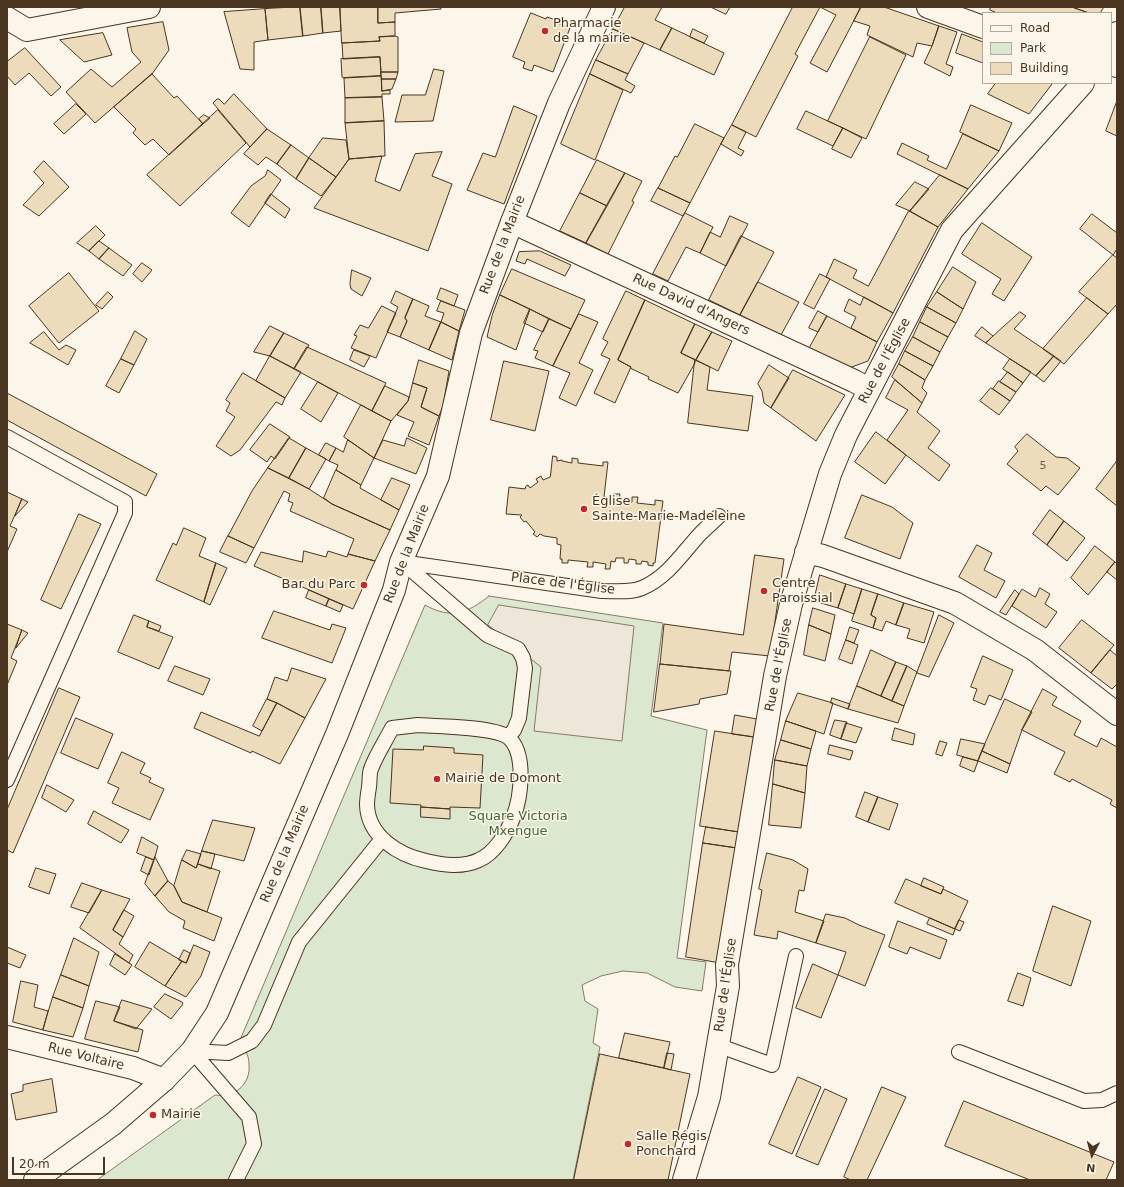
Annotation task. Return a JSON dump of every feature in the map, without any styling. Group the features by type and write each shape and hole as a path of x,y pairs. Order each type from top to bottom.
{"street":[{"path":"9,23 27,30 149,7"},
{"name":"Rue de la Mairie","path":"35,1180 114,1124 164,1080 192,1051 217,1013 337,734 394,590 401,562 438,476 471,333 512,222 559,103 604,7"},
{"path":"928,7 982,27"},
{"path":"1112,43 1117,33"},
{"name":"Rue de l'Église","path":"684,1180 709,1097 728,986 727,965 775,676 791,604 830,474 846,435 869,389 952,230 1082,84"},
{"name":"Rue David d'Angers","path":"512,222 869,389"},
{"path":"806,552 823,556 955,603 1035,650 1117,714"},
{"name":"Rue Voltaire","path":"7,1037 133,1068 164,1080"}],"lane":[{"path":"7,436 125,502 125,513 7,780"},
{"name":"Place de l'Église","path":"401,562 602,591 625,591 642,588 658,579 679,560 701,533 719,516"},
{"path":"401,562 487,635 518,649 523,658 525,668 519,718 514,730 508,737"},
{"path":"418,725 456,727 494,732 508,737 517,750 520,770 520,789 513,818 504,836 491,852 480,860 461,865 442,865 415,859 394,849 382,839 372,824 367,805 371,769 392,728 418,725"},
{"path":"192,1051 228,1053 252,1041 264,1025 300,942 382,839"},
{"path":"717,1045 772,1065 796,956"},
{"path":"192,1051 249,1117 254,1144 236,1180"},
{"path":"959,1052 1084,1101 1102,1100 1117,1093"}],"green space":[{"name":"Square Victoria Mxengue","path":"489,596 663,623 651,716 707,730 677,958 706,962 702,991 675,987 647,973 623,971 601,976 582,985 585,1001 598,1009 593,1043 600,1047 573,1180 97,1180 215,1095 235,1092 244,1084 249,1071 249,1061 240,1040 425,605 442,612 458,612 473,607"}],"shaded area":[{"path":"499,605 634,626 622,741 534,731 541,667 488,625"}],"building":[{"path":"300,7 303,36 268,40 265,9"},
{"path":"300,7 321,7 323,33 303,36"},
{"path":"321,7 340,7 341,31 323,33"},
{"path":"340,7 378,7 378,23 395,22 395,36 379,37 380,41 342,43"},
{"path":"378,7 441,7 441,9 395,13 395,22 378,23"},
{"path":"625,7 662,7 655,20 672,28 660,50 613,29"},
{"path":"711,7 730,7 726,14"},
{"path":"793,7 820,7 795,54 798,56 756,137 732,125"},
{"path":"820,7 861,7 827,72 810,63 836,15"},
{"path":"861,7 884,7 939,26 932,46 917,43 913,57 867,35 870,26 854,21"},
{"path":"991,7 1072,7 1086,12 995,12 990,10"},
{"path":"1072,7 1104,7 1101,12 1086,12"},
{"path":"265,9 268,40 254,42 254,70 240,69 224,12"},
{"path":"531,13 546,19 547,17 556,20 555,22 570,28 553,72 534,65 532,71 523,68 525,62 513,57"},
{"path":"163,22 169,50 152,74 95,123 66,92 91,69 112,87 141,62 132,52 127,28"},
{"path":"939,26 957,32 946,64 953,67 950,76 924,63"},
{"path":"672,28 724,53 714,75 660,50"},
{"path":"613,29 644,43 628,74 596,60"},
{"path":"693,29 708,36 704,43 690,37"},
{"path":"103,33 112,55 84,62 60,40"},
{"path":"962,34 982,42 982,63 956,53"},
{"path":"379,37 398,37 398,72 381,72 380,57 343,59 342,43 380,41"},
{"path":"870,37 906,55 866,139 828,121"},
{"path":"25,48 61,87 51,96 29,73 15,85 7,76 7,62"},
{"path":"380,57 381,76 342,77 341,59"},
{"path":"596,60 628,74 625,80 635,86 631,93 590,74"},
{"path":"434,69 444,71 433,121 395,122 402,95 425,95"},
{"path":"381,72 398,72 396,79 382,79"},
{"path":"152,74 174,98 177,96 203,124 169,155 153,139 145,145 133,133 136,129 114,107"},
{"path":"590,74 623,90 595,160 561,144"},
{"path":"381,76 382,91 390,90 390,94 382,94 382,97 345,98 344,78"},
{"path":"382,79 396,79 392,89 382,91"},
{"path":"995,84 1052,84 1029,114 988,94"},
{"path":"234,94 267,129 250,147 213,103 219,99 224,104"},
{"path":"382,97 384,121 345,123 345,98"},
{"path":"1117,101 1117,136 1106,131"},
{"path":"76,104 86,114 64,134 54,124"},
{"path":"971,105 1012,123 999,151 960,132"},
{"path":"514,106 537,116 504,204 467,190 483,153 495,157"},
{"path":"218,110 246,143 180,206 147,175"},
{"path":"806,111 843,128 833,146 797,129"},
{"path":"204,115 210,118 203,124 199,119"},
{"path":"384,121 385,156 349,159 345,123"},
{"path":"695,124 724,138 690,203 658,188 675,156 677,157"},
{"path":"732,125 746,132 738,148 744,151 741,156 721,144"},
{"path":"843,128 862,138 851,158 832,149"},
{"path":"267,129 291,145 277,164 266,157 258,165 244,154"},
{"path":"963,134 999,151 968,189 897,154 902,143 929,156 927,160 946,169"},
{"path":"323,138 346,140 349,159 336,177 309,158"},
{"path":"291,145 309,158 296,179 277,164"},
{"path":"442,152 432,176 452,184 428,251 314,208 349,159 382,156 375,181 400,191 415,154"},
{"path":"309,158 336,177 321,196 296,179"},
{"path":"597,160 625,173 607,206 580,193"},
{"path":"44,161 69,187 39,216 23,205 44,183 34,172"},
{"path":"268,170 281,180 249,227 231,213 251,186 265,176"},
{"path":"625,173 642,181 632,201 634,202 608,254 586,243"},
{"path":"940,175 968,189 938,227 910,211"},
{"path":"915,182 929,189 910,211 896,205"},
{"path":"658,188 690,203 683,216 651,201"},
{"path":"580,193 607,206 586,243 560,231"},
{"path":"271,194 290,209 285,218 265,203"},
{"path":"909,211 938,227 893,313 826,277 834,259 857,270 853,278 868,286"},
{"path":"685,213 713,227 700,253 686,247 668,281 653,274"},
{"path":"1092,214 1117,233 1117,249 1113,255 1080,229"},
{"path":"730,216 748,224 726,266 700,253 710,232 720,237"},
{"path":"982,223 1032,257 1004,301 992,294 1001,279 962,254"},
{"path":"96,226 105,235 89,251 77,243"},
{"path":"741,236 774,252 740,315 709,300"},
{"path":"99,241 109,248 99,259 89,251"},
{"path":"109,248 132,265 123,276 99,259"},
{"path":"540,251 571,265 565,276 527,259 525,264 516,261 519,252"},
{"path":"1113,255 1117,258 1117,304 1108,314 1079,292"},
{"path":"142,263 152,270 142,282 133,274"},
{"path":"953,267 976,282 963,309 937,292"},
{"path":"512,269 585,300 571,329 500,295"},
{"path":"352,270 371,278 362,296 351,289 350,284"},
{"path":"69,273 99,311 59,343 29,306"},
{"path":"820,274 830,279 814,309 804,304"},
{"path":"758,282 799,302 781,335 740,315"},
{"path":"441,288 458,295 454,306 437,299"},
{"path":"396,291 413,299 405,318 407,321 400,337 387,332 398,307 391,303"},
{"path":"626,291 645,300 618,360 631,367 615,403 594,393 610,359 601,355 608,342 603,339"},
{"path":"108,292 113,297 102,309 96,305"},
{"path":"937,292 963,309 956,323 927,307"},
{"path":"500,295 530,309 516,350 487,337 492,316"},
{"path":"864,297 893,313 877,342 851,328 856,317 844,311 849,299 860,305"},
{"path":"1087,298 1108,314 1064,364 1043,349"},
{"path":"413,299 429,306 425,316 441,322 429,350 400,337 407,321 405,318"},
{"path":"645,300 695,324 681,353 695,360 695,363 678,393 648,379 649,377 630,368 631,367 618,360"},
{"path":"441,301 465,310 459,331 441,322 444,313 437,311"},
{"path":"382,306 396,313 376,358 351,348 357,336 354,335 360,325 368,328"},
{"path":"927,307 956,323 948,337 920,322"},
{"path":"530,309 549,319 543,332 524,323"},
{"path":"818,311 827,316 818,332 809,328"},
{"path":"1020,312 1026,316 1014,329 1054,356 1036,376 986,343"},
{"path":"579,314 598,322 579,363 593,370 576,406 559,398 570,373 553,366"},
{"path":"827,316 877,342 868,361 849,368 809,349"},
{"path":"549,319 571,329 553,366 535,358 538,351 534,350"},
{"path":"441,322 459,331 452,360 429,350"},
{"path":"920,322 948,337 940,352 913,337"},
{"path":"695,324 712,332 696,360 681,353"},
{"path":"270,326 284,333 270,356 254,352"},
{"path":"982,327 993,336 986,343 975,336"},
{"path":"135,331 147,339 134,365 121,359"},
{"path":"44,332 59,350 66,345 76,350 68,365 30,343"},
{"path":"712,332 732,341 718,371 696,360"},
{"path":"284,333 309,345 294,369 270,356"},
{"path":"913,337 940,352 933,366 905,351"},
{"path":"307,347 386,383 372,411 294,369"},
{"path":"354,350 370,356 364,367 350,360"},
{"path":"905,351 933,366 925,380 899,364"},
{"path":"270,356 301,372 285,398 256,381"},
{"path":"1054,356 1061,361 1044,382 1036,376"},
{"path":"121,359 134,365 119,393 106,386"},
{"path":"1010,359 1031,372 1023,383 1003,369"},
{"path":"419,360 449,371 443,406 439,416 421,407 427,388 413,383"},
{"path":"695,360 710,367 707,390 753,396 748,431 688,423"},
{"path":"504,361 549,371 535,431 491,420"},
{"path":"899,364 925,380 922,388 927,393 922,403 892,377"},
{"path":"769,365 789,378 771,408 764,403 762,391 758,384"},
{"path":"793,370 845,395 816,441 771,408"},
{"path":"1008,372 1023,383 1016,392 1000,382"},
{"path":"243,373 285,398 282,405 276,402 240,450 231,456 216,446 235,417 226,411 230,403 226,400"},
{"path":"895,380 922,403 917,412 940,431 928,448 950,465 939,481 887,440 908,410 886,398"},
{"path":"999,381 1016,392 1010,401 993,389"},
{"path":"318,382 338,393 321,422 301,409"},
{"path":"413,383 427,388 421,407 439,416 429,445 408,436 414,422 397,415 408,401"},
{"path":"385,386 409,397 408,401 391,421 372,411"},
{"path":"991,388 1010,401 999,415 980,401"},
{"path":"7,393 157,474 146,496 7,420"},
{"path":"361,405 391,421 374,458 344,437"},
{"path":"270,424 290,437 275,459 271,456 267,462 250,450"},
{"path":"876,432 906,455 885,484 855,462"},
{"path":"1027,434 1056,457 1067,458 1080,468 1058,495 1046,486 1041,491 1007,464 1018,451 1015,447"},
{"path":"289,438 306,448 289,478 268,468"},
{"path":"407,438 427,448 416,474 374,458 383,440 404,446"},
{"path":"348,440 374,458 361,485 336,470 338,465 329,461 336,448 343,452"},
{"path":"326,443 336,448 329,461 319,455"},
{"path":"306,448 326,459 309,489 289,478"},
{"name":"Église Sainte-Marie-Madeleine","path":"553,456 557,457 557,461 562,460 572,463 572,458 578,459 578,463 603,466 603,462 608,462 604,497 613,498 613,494 620,494 619,501 632,502 632,497 638,497 637,503 655,505 655,500 663,501 655,563 653,563 653,566 648,565 648,562 642,561 641,564 636,564 636,560 629,559 628,563 624,563 624,558 616,558 615,562 611,561 610,569 605,569 606,564 593,562 593,567 587,567 588,562 568,560 568,563 562,563 562,559 560,559 561,545 557,544 557,538 540,534 537,537 533,534 535,532 526,521 524,522 520,517 522,515 506,514 509,487 525,489 528,485 530,488 538,482 536,479 541,476 543,480 550,477"},
{"path":"1117,461 1117,506 1096,489"},
{"path":"268,468 309,489 332,504 390,530 375,561 348,554 354,539 290,511 293,503 288,501 290,494 284,491 254,548 228,536 252,491"},
{"path":"336,470 361,485 360,488 399,510 390,530 332,504 324,498"},
{"path":"392,478 410,485 399,510 381,500"},
{"path":"7,492 22,499 10,526 17,529 7,552"},
{"path":"862,495 892,507 913,523 900,559 845,538"},
{"path":"22,499 28,502 15,516"},
{"path":"1050,510 1064,521 1047,545 1033,534"},
{"path":"79,514 101,524 61,609 41,600"},
{"path":"1064,521 1085,538 1067,561 1047,545"},
{"path":"184,528 206,538 199,556 216,563 204,602 156,580 173,543 176,545"},
{"path":"228,536 254,548 246,563 220,552"},
{"path":"977,545 992,553 984,570 1005,581 996,598 959,577"},
{"path":"1095,546 1115,562 1088,595 1071,578"},
{"path":"304,551 326,557 328,551 347,557 348,554 375,561 353,609 254,566 261,552 302,562"},
{"name":"Centre Paroissial","path":"755,555 784,559 770,656 732,652 729,671 660,664 664,624 743,635"},
{"path":"1115,562 1117,564 1117,580 1107,572"},
{"path":"216,563 227,568 210,605 204,602"},
{"path":"820,575 846,584 838,608 814,601"},
{"path":"846,584 862,589 854,614 838,608"},
{"path":"1040,588 1050,594 1045,604 1057,612 1046,628 1012,606 1022,589 1035,597"},
{"path":"862,589 878,594 871,615 876,618 873,628 852,621"},
{"path":"309,590 329,599 326,606 306,598"},
{"path":"1015,590 1019,594 1006,615 1000,612"},
{"path":"878,594 904,603 896,625 886,621 882,631 873,628 876,618 871,615"},
{"path":"329,599 343,605 340,612 326,606"},
{"path":"904,603 934,612 924,643 907,638 910,629 896,625"},
{"path":"813,608 835,615 831,634 809,625"},
{"path":"274,611 330,630 332,624 346,628 332,663 262,638"},
{"path":"134,615 149,621 147,627 173,637 159,669 118,652"},
{"path":"939,615 954,623 929,677 917,673"},
{"path":"1082,620 1114,645 1091,673 1059,648"},
{"path":"149,621 161,626 159,631 147,627"},
{"path":"7,624 22,630 11,658 17,661 7,685"},
{"path":"809,625 831,634 825,661 804,655"},
{"path":"850,627 859,630 854,643 846,640"},
{"path":"22,630 28,633 16,648"},
{"path":"846,640 858,645 852,664 839,659"},
{"path":"871,650 896,662 881,696 857,686"},
{"path":"1110,650 1117,656 1117,684 1112,689 1091,673"},
{"path":"983,656 1013,670 1001,700 989,695 985,705 973,700 977,689 971,687"},
{"path":"896,662 907,666 892,701 881,696"},
{"path":"660,664 731,671 727,694 700,699 699,704 654,712"},
{"path":"175,666 210,679 203,695 168,681"},
{"path":"907,666 917,672 904,706 892,701"},
{"path":"292,668 326,679 305,718 267,699 275,677 287,681"},
{"path":"857,686 904,706 898,723 848,709"},
{"path":"59,688 80,697 13,853 7,850 7,810"},
{"path":"1043,689 1057,697 1052,705 1081,721 1074,735 1097,747 1101,738 1117,747 1117,808 1110,804 1112,800 1072,779 1070,782 1054,774 1065,752 1022,730"},
{"path":"798,693 833,703 824,734 786,721"},
{"path":"832,698 850,704 848,709 831,703"},
{"path":"267,699 277,703 262,731 253,726"},
{"path":"1005,699 1032,712 1022,730 1010,764 982,751"},
{"path":"277,703 305,718 280,764 194,728 201,712 259,736"},
{"path":"735,715 757,719 754,737 732,734"},
{"path":"76,718 113,734 98,769 61,753"},
{"path":"835,720 847,722 841,739 830,735"},
{"path":"786,721 816,731 811,749 781,740"},
{"path":"846,723 862,728 856,743 841,739"},
{"path":"895,728 915,734 913,745 892,740"},
{"path":"715,731 754,737 739,832 700,826"},
{"path":"961,739 985,744 978,761 957,755"},
{"path":"781,740 811,749 807,766 775,760"},
{"path":"940,741 947,743 942,756 936,754"},
{"path":"830,745 853,751 850,760 828,754"},
{"name":"Mairie de Domont","path":"424,746 454,748 454,753 483,755 480,808 450,807 450,809 390,803 393,749 423,750"},
{"path":"982,751 1010,764 1007,773 978,761"},
{"path":"122,752 145,763 140,773 151,778 149,782 164,789 150,820 112,803 119,788 108,783"},
{"path":"963,757 978,761 974,772 960,766"},
{"path":"775,760 807,766 805,793 773,784"},
{"path":"773,784 805,793 801,828 769,825"},
{"path":"47,785 74,800 66,812 42,798"},
{"path":"865,792 878,797 868,822 856,817"},
{"path":"878,797 898,804 889,830 868,822"},
{"path":"421,807 450,809 450,819 421,817"},
{"path":"94,811 129,830 121,843 88,824"},
{"path":"213,820 255,828 244,861 202,851"},
{"path":"706,827 739,832 737,848 703,843"},
{"path":"142,837 158,846 154,860 137,853"},
{"path":"703,843 737,848 720,963 686,957"},
{"path":"187,850 201,854 196,868 182,860"},
{"path":"202,851 215,854 211,869 198,864"},
{"path":"767,853 793,860 808,869 804,891 799,890 795,912 824,921 816,943 778,931 777,939 754,935 762,890 759,889"},
{"path":"146,857 154,860 149,875 141,871"},
{"path":"155,857 168,881 155,896 145,884"},
{"path":"182,860 196,868 198,864 220,871 207,912 182,902 174,886"},
{"path":"36,868 56,874 49,894 29,887"},
{"path":"924,878 944,887 941,894 921,886"},
{"path":"906,879 941,894 943,889 968,901 955,929 895,903"},
{"path":"168,881 174,886 182,902 222,918 214,941 183,928 185,921 169,912 155,896"},
{"path":"82,883 102,890 89,913 71,907"},
{"path":"102,890 130,899 113,930 123,937 119,944 133,955 129,963 80,928"},
{"path":"1053,906 1091,921 1071,986 1033,971"},
{"path":"124,910 134,916 123,937 113,930"},
{"path":"826,914 845,918 885,935 865,986 838,975 846,952 816,943"},
{"path":"930,918 955,929 953,935 927,924"},
{"path":"959,920 964,922 960,931 955,929"},
{"path":"898,921 947,940 940,959 910,947 907,954 889,947"},
{"path":"74,938 99,952 89,986 61,975"},
{"path":"150,942 182,961 165,986 135,967"},
{"path":"194,945 210,952 201,976 186,997 165,986 182,961 186,963"},
{"path":"7,947 26,955 20,968 7,963"},
{"path":"184,950 190,953 186,963 179,960"},
{"path":"115,954 132,965 125,975 110,965"},
{"path":"813,964 838,975 821,1018 796,1008"},
{"path":"1018,973 1031,978 1023,1006 1008,1001"},
{"path":"61,975 89,986 83,1008 53,997"},
{"path":"21,981 38,985 34,1007 48,1011 43,1030 13,1022"},
{"path":"165,994 182,1002 183,1004 171,1019 154,1007"},
{"path":"53,997 83,1008 73,1037 43,1030"},
{"path":"122,1000 152,1009 136,1029 114,1021"},
{"path":"96,1001 120,1007 114,1021 143,1030 138,1052 85,1039"},
{"path":"625,1033 670,1042 664,1068 619,1058"},
{"path":"667,1053 674,1054 671,1070 664,1068"},
{"name":"Salle Régis Ponchard","path":"600,1054 690,1074 668,1180 574,1180"},
{"path":"798,1077 821,1087 792,1154 769,1144"},
{"path":"52,1079 57,1112 16,1120 11,1094 23,1091 23,1085"},
{"path":"882,1087 906,1097 867,1180 851,1180 844,1177"},
{"path":"825,1089 847,1099 818,1165 796,1156"},
{"path":"964,1101 1114,1162 1106,1180 1030,1180 945,1146"}],"place":[{"name":"Pharmacie de la mairie","path":"545,31"},
{"name":"Église Sainte-Marie-Madeleine","path":"584,509"},
{"name":"Bar du Parc","path":"364,585"},
{"name":"Centre Paroissial","path":"764,591"},
{"name":"Mairie de Domont","path":"437,779"},
{"name":"Mairie","path":"153,1115"},
{"name":"Salle Régis Ponchard","path":"628,1144"}]}
